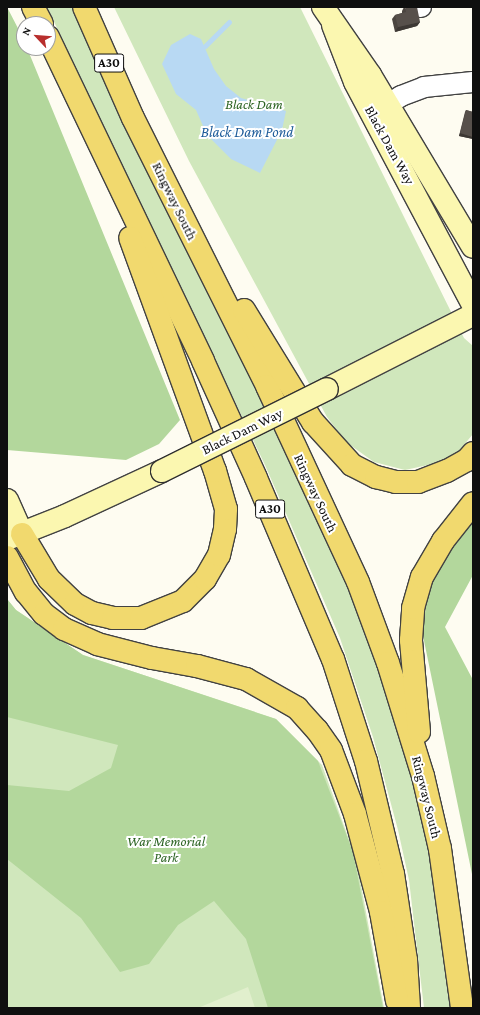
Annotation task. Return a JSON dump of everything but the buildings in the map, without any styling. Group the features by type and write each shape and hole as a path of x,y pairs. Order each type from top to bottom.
{"main road":[{"path":"33,7 38,16"},
{"name":"Ringway South","path":"84,7 133,118 267,386 358,582 388,663 423,776 440,849 462,1008"},
{"name":"A30","path":"56,53 253,471 333,659 366,761 393,874 406,960 409,1008"},
{"path":"14,536 49,579 75,604 92,613 113,618 142,618 183,601 205,579 219,555 225,529 226,509 215,472 84,111"},
{"path":"133,118 270,354 313,422 334,448 352,464 376,477 396,482 428,479 467,460 473,453"},
{"path":"423,776 411,640 413,608 422,577 443,541 473,503"},
{"path":"7,558 26,592 40,608 64,629 97,644 152,658 197,666 246,680 297,708 317,730 331,750 354,814 381,912 398,1008"}],"street":[{"name":"Black Dam Way","path":"328,16 370,74 380,109 473,305"},
{"path":"380,109 401,96 424,88 473,82"},
{"name":"Black Dam Way","path":"380,109 473,247"},
{"name":"Black Dam Way","path":"14,536 162,471 473,315"},
{"path":"7,500 14,536"}],"green space":[{"path":"7,7 16,24 16,56 30,56 180,420 159,444 126,460 7,450"},
{"path":"47,7 78,7 325,534 381,668 423,821 440,904 452,1008 424,1008 409,880 398,830 373,737 340,638 265,465 56,26 56,16 51,16"},
{"name":"Black Dam","path":"114,7 300,7 464,338 473,346 473,434 458,452 437,463 405,470 374,462 346,442 327,417 189,161"},
{"path":"473,517 473,575 445,627 473,680 473,879 422,631 429,588 448,547"},
{"name":"War Memorial Park","path":"7,599 16,610 83,655 276,719 322,765 356,859 384,1008 7,1008"},
{"name":"War Memorial Park","path":"7,599 16,610 83,655 276,719 318,761 353,852 383,1008 268,1008 246,939 214,901 178,925 149,964 120,972 81,918 7,859 7,785 69,791 111,768 118,745 7,717"},
{"path":"248,987 255,1008 198,1008"}],"water":[{"name":"Black Dam Pond","path":"190,34 201,39 214,69 226,86 241,98 286,111 282,130 260,173 231,159 207,135 196,110 176,94 162,64 171,45"}],"waterway":[{"path":"205,46 229,22"}]}
